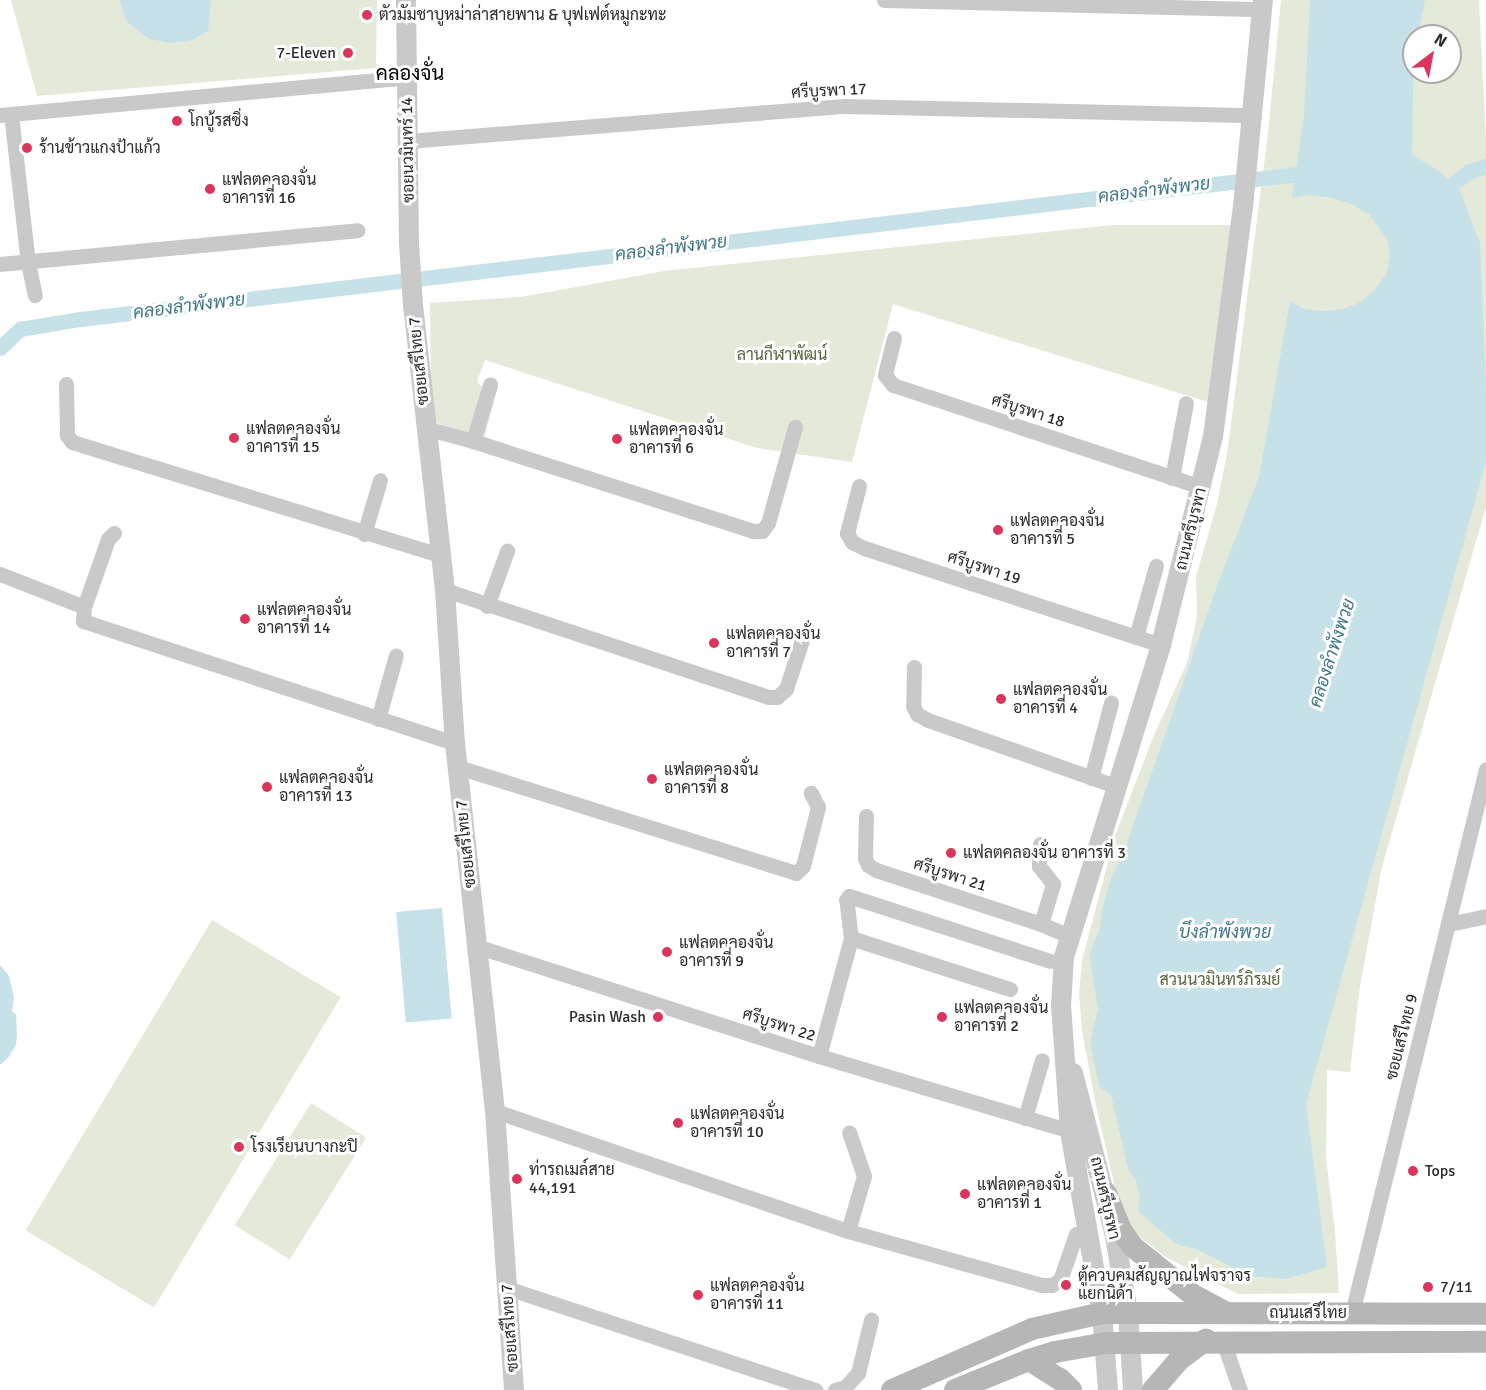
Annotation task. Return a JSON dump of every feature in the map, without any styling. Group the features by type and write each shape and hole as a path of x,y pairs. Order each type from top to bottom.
{"main road":[{"path":"1106,1193 1121,1230 1132,1246 1193,1294 1227,1313"},
{"name":"ถนนเสรีไทย","path":"892,1390 1032,1329 1102,1313 1485,1311"},
{"name":"ถนนเสรีไทย","path":"955,1390 1029,1360 1106,1343 1131,1341 1486,1342"},
{"path":"1153,1390 1179,1360 1214,1341"},
{"path":"1029,1360 1060,1379 1071,1390"}],"street":[{"name":"ซอยนวมินทร์ 14","path":"406,0 409,243 413,299"},
{"path":"885,0 1263,5"},
{"name":"ถนนศรีบูรพา","path":"1108,1390 1102,1313 1070,1131 1061,998 1069,936 1118,787 1161,645 1202,487 1214,427 1243,207 1263,5"},
{"path":"34,295 6,114 407,77"},
{"name":"ศรีบูรพา 17","path":"408,141 845,106 1252,115"},
{"path":"0,264 357,230"},
{"name":"ซอยเสรีไทย 7","path":"413,299 425,428 445,590 455,743 479,947 495,1111 514,1390"},
{"name":"ศรีบูรพา 18","path":"894,338 885,375 887,382 893,385 1202,487"},
{"path":"66,384 67,435 72,442 364,534 440,555"},
{"path":"473,441 490,385"},
{"path":"1172,478 1186,403"},
{"path":"425,428 473,441 753,531 762,531 768,523 795,427"},
{"path":"364,534 380,480"},
{"name":"ศรีบูรพา 19","path":"859,486 847,533 852,542 864,548 1161,645"},
{"path":"114,533 108,539 84,607 83,621 455,743"},
{"path":"487,606 507,551"},
{"path":"1136,637 1156,566"},
{"path":"0,574 84,607"},
{"path":"445,590 487,606 777,698 786,689 804,634"},
{"path":"378,718 396,655"},
{"path":"914,667 913,706 917,714 928,720 1118,787"},
{"path":"1091,778 1111,703"},
{"path":"458,767 796,873 803,866 818,807 811,793"},
{"name":"ซอยเสรีไทย 9","path":"1352,1313 1359,1277 1486,769"},
{"name":"ศรีบูรพา 21","path":"866,816 865,858 868,865 876,870 1041,924 1069,936"},
{"path":"1040,844 1039,866 1053,884 1041,924"},
{"path":"819,1056 851,938 846,900 849,896 1050,961"},
{"path":"1449,924 1486,916"},
{"path":"851,938 1010,989"},
{"name":"ศรีบูรพา 22","path":"479,947 819,1056 1070,1131"},
{"name":"ถนนศรีบูรพา","path":"1064,1045 1106,1193 1128,1312 1133,1390"},
{"path":"1025,1118 1042,1060"},
{"path":"495,1111 848,1231 1041,1286 1052,1285 1060,1280 1076,1234"},
{"path":"848,1231 864,1176 849,1132"},
{"path":"507,1288 816,1390"},
{"path":"835,1390 845,1387 858,1373 871,1320"},
{"path":"1214,1341 1240,1390"}],"green space":[{"path":"11,0 377,0 376,68 37,96"},
{"name":"บึงลำพังพวย","path":"1281,0 1479,0 1486,140 1486,507 1382,867 1360,986 1350,1072 1327,1070 1326,1158 1335,1231 1339,1293 1238,1294 1164,1256 1135,1233 1123,1213 1116,1191 1096,1106 1082,1031 1079,994 1082,960 1115,836 1154,735 1187,663 1197,617 1196,577 1217,504 1228,448 1268,133"},
{"name":"ลานกีฬาพัฒน์","path":"1113,225 1233,225 1211,403 893,304 852,462 757,448 485,360 477,381 494,401 484,439 431,421 430,303 521,297 664,271"},
{"path":"212,920 341,997 154,1308 26,1230"},
{"path":"311,1103 366,1137 290,1260 235,1225"}],"water":[{"path":"119,0 211,0 208,31 192,40 171,43 149,39 127,22"},
{"name":"บึงลำพังพวย","path":"1310,0 1425,0 1420,24 1402,24 1402,84 1413,84 1412,155 1438,170 1460,191 1480,243 1486,388 1486,462 1306,1104 1327,1267 1285,1279 1250,1276 1196,1249 1176,1244 1138,1211 1140,1197 1136,1180 1128,1169 1111,1095 1099,1087 1090,1043 1098,1009 1089,955 1100,928 1102,909 1110,882 1127,843 1218,583 1259,477 1290,301 1304,309 1321,311 1342,309 1359,303 1374,291 1386,274 1390,257 1387,239 1370,215 1351,204 1332,198 1310,195 1292,198 1304,115"},
{"path":"442,908 452,1019 406,1023 396,912"},
{"path":"0,965 9,976 14,997 12,1011 16,1014 17,1035 16,1045 8,1058 0,1065"}],"waterway":[{"path":"1438,195 1470,171 1486,166"},
{"name":"คลองลำพังพวย","path":"0,348 20,329 80,319 1314,172"}],"place":[{"name":"ตัวมัมชาบูหม่าล่าสายพาน & บุฟเฟต์หมูกะทะ","path":"367,15"},
{"name":"7-Eleven","path":"348,53"},
{"name":"โกบู้รสซิ่ง","path":"177,121"},
{"name":"ร้านข้าวแกงป้าแก้ว","path":"27,148"},
{"name":"แฟลตคลองจั่น อาคารที่ 16","path":"210,189"},
{"name":"แฟลตคลองจั่น อาคารที่ 15","path":"234,438"},
{"name":"แฟลตคลองจั่น อาคารที่ 6","path":"617,439"},
{"name":"แฟลตคลองจั่น อาคารที่ 5","path":"998,530"},
{"name":"แฟลตคลองจั่น อาคารที่ 14","path":"245,619"},
{"name":"แฟลตคลองจั่น อาคารที่ 7","path":"714,643"},
{"name":"แฟลตคลองจั่น อาคารที่ 4","path":"1001,699"},
{"name":"แฟลตคลองจั่น อาคารที่ 8","path":"652,779"},
{"name":"แฟลตคลองจั่น อาคารที่ 13","path":"267,787"},
{"name":"แฟลตคลองจั่น อาคารที่ 3","path":"951,853"},
{"name":"แฟลตคลองจั่น อาคารที่ 9","path":"667,952"},
{"name":"Pasin Wash","path":"658,1017"},
{"name":"แฟลตคลองจั่น อาคารที่ 2","path":"942,1017"},
{"name":"แฟลตคลองจั่น อาคารที่ 10","path":"678,1123"},
{"name":"โรงเรียนบางกะปิ","path":"239,1147"},
{"name":"Tops","path":"1413,1171"},
{"name":"ท่ารถเมล์สาย 44,191","path":"517,1179"},
{"name":"แฟลตคลองจั่น อาคารที่ 1","path":"965,1194"},
{"name":"ตู้ควบคุมสัญญาณไฟจราจร แยกนิด้า","path":"1066,1285"},
{"name":"7/11","path":"1428,1287"},
{"name":"แฟลตคลองจั่น อาคารที่ 11","path":"698,1295"}],"district":[{"name":"คลองจั่น","path":"410,73"}],"park label":[{"name":"สวนนวมินทร์ภิรมย์","path":"1220,980"}]}
